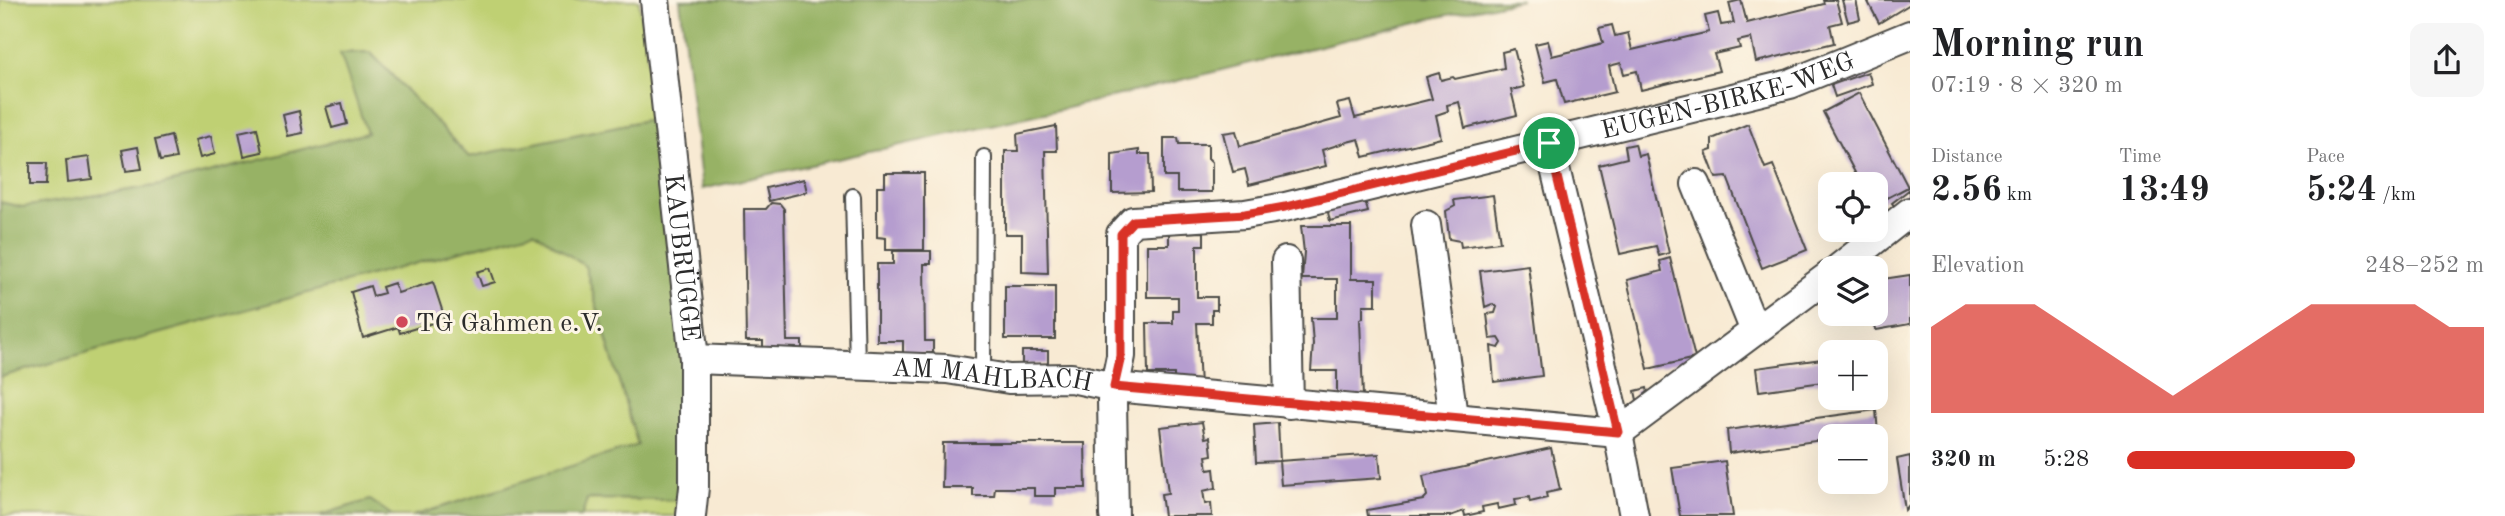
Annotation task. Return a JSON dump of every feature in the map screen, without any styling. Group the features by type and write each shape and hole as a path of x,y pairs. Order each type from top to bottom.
{"street":[{"name":"KAUBRÜGGE","path":"655,0 694,359 694,486 691,516"},
{"name":"EUGEN-BIRKE-WEG","path":"1114,516 1114,387 1121,356 1121,234 1133,221 1245,214 1285,207 1790,84 1910,35"},
{"path":"1549,143 1618,432 1634,516"},
{"path":"1696,184 1755,331"},
{"path":"1854,256 1910,212"},
{"path":"1426,225 1453,416"},
{"path":"1286,261 1289,404"},
{"path":"1618,432 1818,284"},
{"name":"AM MAHLBACH","path":"694,359 947,369 1009,379 1071,378 1114,387 1618,432"}],"lane":[{"path":"983,376 984,157"},
{"path":"853,196 857,365"}],"green space":[{"path":"0,0 639,0 656,118 469,157 370,52 341,53 367,133 161,185 22,207 0,202"},
{"path":"680,0 1521,0 1438,17 1067,108 702,189"},
{"path":"370,52 469,157 656,118 689,375 677,500 587,499 582,516 413,516 638,445 585,266 534,231 0,377 0,202 22,207 161,185 367,133 340,53"},
{"name":"TG Gahmen e.V.","path":"534,231 585,266 638,446 413,516 393,516 370,500 317,516 2,516 0,377"},
{"path":"587,499 677,500 676,516 582,516"},
{"path":"370,500 393,516 317,516"}],"building":[{"path":"1741,0 1747,23 1824,4 1823,0 1836,0 1842,22 1830,25 1834,43 1756,62 1751,38 1738,41 1740,48 1714,54 1719,71 1641,90 1637,71 1624,74 1621,63 1609,66 1615,92 1564,104 1557,79 1545,82 1535,44 1548,41 1552,56 1577,50 1603,43 1599,28 1612,25 1615,36 1628,33 1632,50 1709,32 1705,16 1718,13 1721,25 1734,23 1729,3"},
{"path":"1842,0 1856,0 1860,19 1848,22"},
{"path":"1867,0 1910,0 1910,4 1879,23"},
{"path":"1514,49 1524,87 1511,90 1517,115 1465,128 1459,102 1447,105 1448,111 1436,115 1441,138 1364,157 1359,139 1322,150 1326,166 1249,185 1245,169 1233,172 1223,133 1236,131 1240,146 1341,118 1337,104 1350,101 1355,118 1432,99 1426,77 1439,73 1441,80 1453,77 1455,79 1504,68 1502,52"},
{"path":"1868,72 1872,84 1835,97 1831,85"},
{"path":"1859,93 1908,187 1888,198 1888,172 1855,172 1823,112"},
{"path":"342,103 347,124 332,128 326,107"},
{"path":"299,111 303,133 288,136 283,115"},
{"path":"1748,124 1765,168 1773,165 1807,250 1762,268 1727,177 1716,178 1706,152 1712,150 1712,139"},
{"path":"1056,126 1057,151 1045,151 1048,273 1022,272 1022,234 1005,234 1005,151 1018,151 1017,134"},
{"path":"257,128 262,152 244,156 239,132"},
{"path":"171,136 176,158 160,161 155,140"},
{"path":"211,136 215,154 200,158 195,140"},
{"path":"1164,138 1178,138 1179,144 1208,144 1208,158 1212,162 1212,192 1177,192 1177,177 1164,177"},
{"path":"1635,144 1638,156 1646,154 1669,253 1659,256 1656,246 1620,254 1599,165 1627,158 1625,146"},
{"path":"138,147 142,169 126,171 122,150"},
{"path":"1139,150 1139,154 1150,154 1151,192 1112,193 1112,154"},
{"path":"89,157 92,179 68,182 66,160"},
{"path":"30,163 47,163 46,185 30,185"},
{"path":"885,173 924,173 924,250 886,250 886,238 877,237 877,186 885,186"},
{"path":"804,179 807,192 769,201 766,188"},
{"path":"1910,189 1910,205 1899,213 1892,203"},
{"path":"1493,195 1500,242 1461,247 1460,241 1449,239 1446,211 1455,206 1454,200"},
{"path":"1365,200 1368,212 1330,221 1327,208"},
{"path":"771,203 780,204 784,209 787,341 802,341 802,354 763,354 763,341 746,341 744,209 766,209"},
{"path":"1301,226 1351,226 1351,279 1376,279 1376,305 1363,305 1363,318 1360,319 1363,397 1337,397 1337,371 1311,371 1311,318 1337,318 1337,279 1302,279 1304,252"},
{"path":"1204,232 1204,245 1197,245 1197,297 1217,297 1217,310 1212,310 1212,323 1197,323 1200,387 1174,387 1174,374 1148,374 1147,323 1173,323 1173,310 1178,310 1178,297 1147,297 1147,245 1169,245 1169,233"},
{"path":"893,251 931,251 931,264 924,264 925,341 933,341 933,353 903,353 903,341 877,341 877,264 893,264"},
{"path":"1670,258 1695,358 1648,369 1627,280 1662,271 1660,261"},
{"path":"1528,265 1542,376 1494,382 1491,346 1499,348 1502,343 1499,338 1490,339 1487,314 1495,313 1497,307 1492,304 1485,307 1480,271"},
{"path":"490,268 495,282 482,286 477,272"},
{"path":"1910,275 1910,324 1876,330 1875,326 1888,326 1888,278"},
{"path":"433,282 445,319 400,333 398,327 363,338 351,292 370,286 373,296 384,293 382,287 394,283 398,293"},
{"path":"1005,286 1055,286 1055,339 1005,339"},
{"path":"1022,351 1048,351 1048,364 1022,364"},
{"path":"1818,360 1818,383 1759,391 1756,368"},
{"path":"1647,388 1649,398 1637,400 1635,391"},
{"path":"1876,410 1877,424 1818,424 1818,441 1729,453 1727,430"},
{"path":"1202,422 1205,438 1210,437 1212,455 1206,456 1208,470 1214,469 1216,488 1203,491 1205,504 1211,503 1212,516 1164,516 1161,494 1168,493 1160,427"},
{"path":"1278,423 1280,461 1256,462 1254,425"},
{"path":"943,443 1085,443 1086,488 1055,488 1055,496 1034,496 1034,488 995,488 994,496 973,496 973,488 942,488"},
{"path":"1551,448 1560,490 1546,493 1547,498 1530,502 1529,497 1515,499 1516,505 1498,509 1497,504 1482,507 1483,512 1465,516 1464,511 1450,516 1368,516 1367,510 1423,500 1427,496 1423,476"},
{"path":"1379,454 1381,478 1281,485 1279,461"},
{"path":"1910,456 1910,504 1905,510 1897,459"},
{"path":"1725,461 1733,516 1680,516 1672,468"}],"place":[{"name":"TG Gahmen e.V.","path":"402,322"}],"route":[{"path":"1549,143 1618,432 1114,387 1121,356 1121,234 1133,221 1245,214 1285,207 1549,143"}]}
